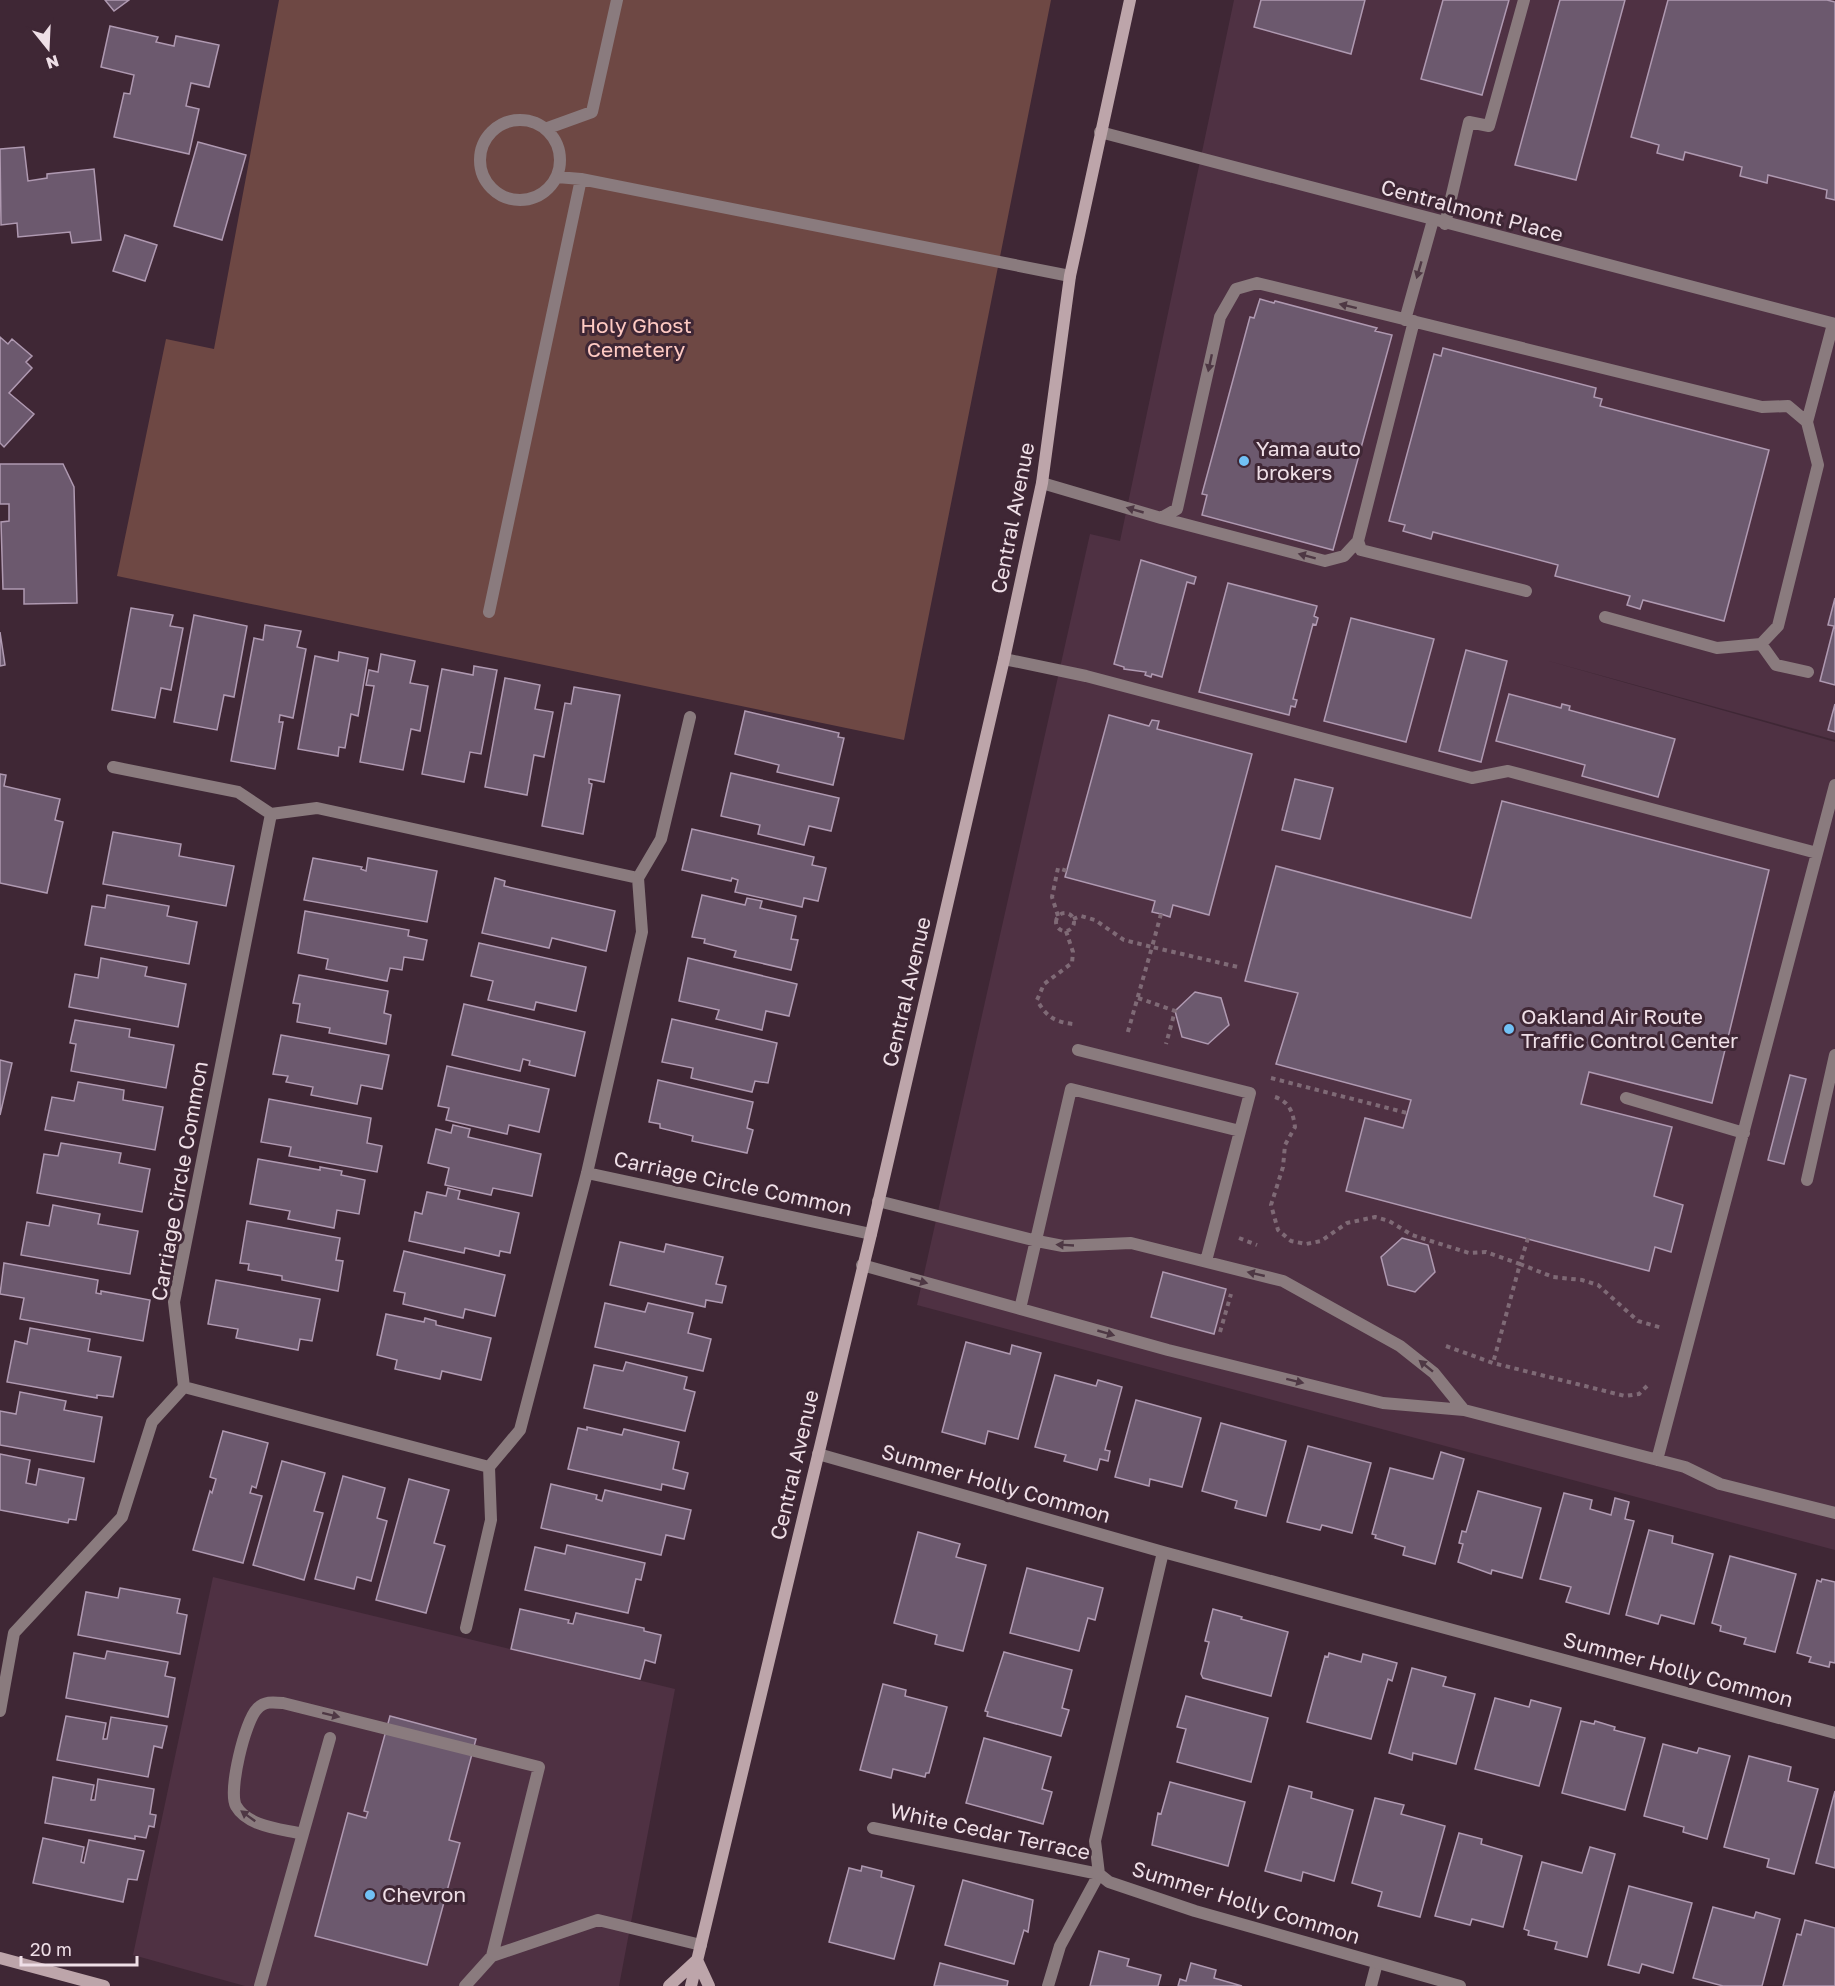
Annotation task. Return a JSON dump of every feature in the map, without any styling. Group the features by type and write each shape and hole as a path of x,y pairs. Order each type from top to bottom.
{"main road":[{"name":"Central Avenue","path":"692,1986 871,1234 1004,659 1042,483 1070,276 1130,0"},
{"path":"0,1958 104,1986"},
{"path":"669,1986 698,1960 709,1986"}],"street":[{"path":"545,129 592,112 617,0"},
{"path":"1042,483 1161,518 1325,561 1344,556 1358,542 1409,320 1469,122 1489,126 1524,0"},
{"path":"533,122 554,138 559,151 557,177 539,196 514,200 501,196 491,188 484,177 480,165 481,152 495,129 506,123 533,122"},
{"name":"Centralmont Place","path":"1101,132 1834,324"},
{"path":"557,177 581,179 1070,276"},
{"path":"489,612 581,179"},
{"path":"1161,518 1177,508 1220,317 1236,289 1257,284 1762,407 1788,406 1807,422"},
{"path":"1605,617 1717,648 1761,644 1778,626 1818,465 1807,422 1834,324"},
{"path":"1358,542 1361,550 1526,591"},
{"path":"1761,644 1776,665 1808,672"},
{"path":"1004,659 1086,676 1472,778 1508,771 1817,853"},
{"path":"113,767 238,792 271,814 317,808 638,878 661,839 690,717"},
{"path":"1657,1460 1835,785"},
{"name":"Carriage Circle Common","path":"184,1387 174,1302 271,814"},
{"name":"Carriage Circle Common","path":"489,1467 520,1430 587,1173 642,932 638,878"},
{"path":"1078,1050 1250,1094 1206,1261"},
{"path":"1807,1180 1835,1055"},
{"path":"1020,1309 1071,1089 1240,1131"},
{"path":"1626,1098 1744,1133"},
{"name":"Carriage Circle Common","path":"587,1173 871,1234"},
{"path":"878,1202 1063,1246 1131,1243 1283,1281 1400,1346 1434,1373 1464,1410"},
{"path":"862,1265 1168,1350 1383,1403 1464,1410 1685,1467 1720,1484 1835,1513"},
{"path":"0,1711 14,1633 122,1517 152,1422 184,1387 489,1467 491,1520 466,1628"},
{"name":"Summer Holly Common","path":"818,1454 1163,1552 1835,1733"},
{"name":"Summer Holly Common","path":"1163,1552 1095,1841 1099,1874 1109,1882 1195,1911 1460,1986"},
{"path":"302,1834 260,1824 245,1815 236,1805 233,1793 246,1729 257,1708 268,1702 283,1702 539,1767 492,1956 465,1986"},
{"path":"260,1986 330,1738"},
{"name":"White Cedar Terrace","path":"873,1828 1099,1874"},
{"path":"1048,1986 1060,1946 1099,1874"},
{"path":"492,1956 598,1920 701,1945"},
{"path":"1371,1986 1377,1963"}],"path":[{"path":"1067,871 1058,868 1052,897 1058,916 1057,927 1066,931 1073,952 1071,963 1044,984 1037,1000 1045,1015 1060,1023 1084,1027"},
{"path":"1058,916 1066,914 1073,919"},
{"path":"1115,1035 1126,1038 1161,914"},
{"path":"1073,919 1082,916 1095,920 1124,940 1238,967"},
{"path":"1066,931 1072,928 1073,919"},
{"path":"1138,998 1175,1011 1165,1048"},
{"path":"1268,1106 1275,1078"},
{"path":"1271,1095 1286,1102 1294,1117 1295,1127 1285,1145 1283,1167 1271,1205 1278,1230 1292,1241 1306,1244 1321,1241 1347,1223 1375,1217 1402,1227 1412,1235 1469,1252 1486,1252 1552,1277 1582,1280 1598,1285 1638,1321 1662,1328"},
{"path":"1239,1227 1237,1238 1258,1245"},
{"path":"1493,1363 1528,1238"},
{"path":"1660,1339 1665,1316"},
{"path":"1436,1341 1493,1363 1625,1396 1639,1394 1649,1384 1652,1373"}],"shaded area":[{"path":"1234,0 1835,0 1835,740 1545,660 1835,742 1835,1550 917,1305 1090,534 1120,541"},
{"path":"213,1577 675,1689 619,1986 245,1986 133,1955"}],"green space":[{"name":"Holy Ghost Cemetery","path":"279,0 1051,0 904,740 117,576 166,339 214,349"}],"building":[{"path":"105,0 129,0 114,11"},
{"path":"1261,0 1365,0 1351,54 1254,27"},
{"path":"1443,0 1509,0 1482,95 1421,79"},
{"path":"1560,0 1625,0 1576,180 1515,165"},
{"path":"1668,0 1827,0 1835,2 1835,200 1826,198 1827,190 1768,175 1767,183 1740,176 1742,167 1685,152 1683,160 1657,153 1659,145 1631,137"},
{"path":"110,26 158,37 156,42 174,46 176,36 219,45 209,87 191,83 186,106 199,109 189,154 114,137 124,93 130,94 134,75 101,67"},
{"path":"198,142 246,155 222,240 174,226"},
{"path":"24,147 28,181 47,178 47,174 94,169 101,240 72,243 70,232 18,237 17,223 1,225 0,149"},
{"path":"125,235 157,245 145,281 113,271"},
{"path":"1260,299 1377,328 1375,331 1392,335 1333,550 1202,515 1207,495 1202,494 1250,317 1254,318"},
{"path":"0,337 8,344 12,339 32,356 26,362 32,368 9,393 34,414 4,447 0,443"},
{"path":"1443,348 1596,388 1594,397 1602,399 1600,406 1769,450 1724,621 1643,600 1640,609 1627,605 1630,596 1555,576 1558,565 1433,532 1431,539 1403,531 1405,525 1389,521 1434,354 1441,356"},
{"path":"0,464 63,464 74,487 77,603 24,604 24,589 3,589 1,522 9,521 9,504 0,504"},
{"path":"1141,560 1196,577 1194,584 1187,582 1162,677 1152,674 1151,677 1145,675 1146,672 1124,669 1114,664"},
{"path":"1228,583 1317,606 1314,616 1318,618 1316,625 1313,624 1293,699 1297,700 1295,707 1291,706 1289,715 1199,692"},
{"path":"1835,598 1835,685 1820,681 1834,626 1828,625"},
{"path":"131,608 173,615 170,626 183,628 171,690 161,688 155,718 112,710"},
{"path":"194,615 247,626 234,697 224,695 217,730 174,722"},
{"path":"1351,618 1434,639 1406,742 1324,721"},
{"path":"265,625 301,631 297,647 306,649 293,718 280,715 279,722 283,722 275,769 231,761 254,638 263,640"},
{"path":"0,632 5,665 0,666"},
{"path":"1466,650 1507,661 1481,762 1439,751"},
{"path":"339,652 368,658 358,716 351,714 345,748 339,747 338,756 298,749 315,656 338,661"},
{"path":"381,654 415,661 410,683 428,686 420,731 411,729 403,770 360,762 374,686 366,685 369,670 378,672"},
{"path":"474,666 497,670 481,754 470,752 464,782 422,774 442,669 473,675"},
{"path":"505,678 540,685 535,709 553,712 544,757 534,755 527,795 485,787"},
{"path":"574,687 620,695 604,782 589,779 589,783 592,784 583,834 542,826 565,703 571,704"},
{"path":"1509,694 1561,708 1562,704 1570,706 1569,710 1675,739 1658,797 1582,776 1585,765 1496,741"},
{"path":"1835,704 1835,732 1828,730"},
{"path":"745,711 839,733 838,737 844,738 833,785 777,772 779,765 735,754"},
{"path":"1109,715 1149,726 1152,720 1159,721 1157,729 1252,754 1209,915 1173,905 1170,917 1152,912 1155,901 1065,877"},
{"path":"731,773 839,798 831,831 809,826 804,845 758,834 760,825 721,816"},
{"path":"0,774 6,775 4,786 60,799 55,820 63,822 47,893 0,883"},
{"path":"1295,779 1333,788 1320,839 1282,830"},
{"name":"Oakland Air Route Traffic Control Center","path":"1502,801 1769,870 1712,1103 1589,1072 1581,1104 1672,1127 1654,1196 1683,1205 1671,1252 1655,1247 1649,1271 1346,1191 1365,1118 1403,1128 1411,1100 1276,1064 1298,993 1245,981 1276,866 1471,918"},
{"path":"692,829 814,857 812,865 826,868 818,901 804,898 802,907 735,892 738,880 732,878 731,881 682,870"},
{"path":"113,832 181,844 179,856 234,866 226,906 103,884"},
{"path":"313,858 362,867 361,869 366,871 368,858 437,871 427,922 304,900"},
{"path":"495,878 505,881 504,886 615,911 606,951 552,938 549,948 482,933"},
{"path":"107,895 169,906 167,916 197,922 189,964 85,945 92,906 105,908"},
{"path":"702,895 745,905 747,898 762,901 760,908 796,916 791,939 798,940 791,970 734,957 736,951 704,943 705,939 692,937"},
{"path":"305,911 409,930 408,936 427,940 423,960 404,957 402,970 390,968 387,981 326,969 328,959 298,953"},
{"path":"479,943 586,967 576,1011 536,1002 534,1010 488,1000 493,981 471,976"},
{"path":"101,958 147,967 145,976 186,984 178,1027 69,1007 75,974 98,978"},
{"path":"688,958 797,984 789,1016 766,1011 762,1030 716,1019 719,1010 679,1001"},
{"path":"299,975 388,991 384,1013 391,1015 386,1044 329,1033 330,1028 297,1022 300,1004 293,1003"},
{"path":"1195,992 1221,998 1229,1025 1208,1044 1182,1037 1175,1011"},
{"path":"464,1004 585,1032 575,1076 529,1065 530,1061 523,1059 520,1071 452,1055"},
{"path":"672,1019 777,1043 768,1083 755,1081 752,1092 691,1078 693,1068 662,1062"},
{"path":"75,1020 130,1029 129,1037 174,1045 166,1088 71,1071 76,1044 70,1043"},
{"path":"281,1035 389,1055 382,1089 361,1085 357,1104 311,1095 313,1087 286,1082 288,1076 273,1074"},
{"path":"0,1060 12,1063 0,1115"},
{"path":"447,1066 549,1089 539,1132 509,1125 507,1134 446,1120 449,1108 438,1106"},
{"path":"1790,1075 1806,1079 1784,1164 1768,1160"},
{"path":"658,1080 753,1102 747,1128 753,1130 747,1153 692,1141 693,1136 660,1128 660,1124 649,1122"},
{"path":"78,1082 124,1090 123,1100 163,1107 155,1150 45,1130 52,1097 74,1101"},
{"path":"269,1099 371,1118 367,1143 382,1146 377,1172 289,1156 291,1147 261,1142"},
{"path":"453,1125 470,1129 468,1137 541,1154 532,1196 493,1188 491,1195 445,1185 449,1168 428,1163 436,1129 451,1133"},
{"path":"61,1143 121,1153 119,1163 150,1169 142,1212 37,1193 44,1154 58,1156"},
{"path":"258,1159 320,1170 320,1167 342,1171 341,1175 365,1180 359,1214 337,1210 334,1228 288,1219 290,1211 250,1204"},
{"path":"448,1188 460,1191 458,1199 519,1213 510,1253 500,1251 499,1256 465,1248 464,1253 409,1241 415,1212 422,1214 427,1192 446,1196"},
{"path":"53,1205 100,1214 98,1224 138,1231 130,1274 21,1255 27,1222 49,1226"},
{"path":"247,1221 340,1238 336,1260 343,1261 338,1291 282,1280 282,1276 248,1270 249,1264 240,1263"},
{"path":"1402,1238 1428,1245 1435,1272 1415,1292 1388,1285 1381,1257"},
{"path":"620,1242 664,1252 666,1244 723,1257 716,1284 726,1286 722,1303 706,1300 705,1307 610,1285"},
{"path":"404,1251 505,1275 495,1316 465,1309 463,1318 403,1304 405,1293 394,1291"},
{"path":"4,1263 98,1280 96,1293 101,1294 101,1291 150,1300 143,1341 20,1319 24,1298 0,1294"},
{"path":"1163,1272 1226,1289 1214,1334 1151,1317"},
{"path":"216,1280 320,1299 312,1341 300,1339 298,1350 236,1338 238,1329 208,1324"},
{"path":"605,1303 645,1312 648,1303 693,1313 688,1333 711,1339 703,1371 595,1347"},
{"path":"386,1314 424,1322 425,1318 436,1321 436,1325 491,1338 481,1380 442,1371 440,1379 395,1369 397,1360 377,1355"},
{"path":"30,1328 90,1339 88,1351 121,1357 113,1397 97,1395 97,1398 7,1382 15,1341 27,1344"},
{"path":"966,1342 1010,1354 1012,1345 1041,1353 1018,1439 988,1431 985,1444 942,1432"},
{"path":"626,1362 687,1377 684,1389 695,1392 685,1431 584,1408 594,1365 623,1371"},
{"path":"1055,1375 1096,1386 1098,1380 1122,1387 1105,1450 1110,1451 1108,1461 1100,1459 1097,1470 1064,1461 1066,1455 1035,1447"},
{"path":"20,1392 66,1401 64,1410 102,1417 94,1462 0,1445 0,1411 16,1414"},
{"path":"1136,1400 1201,1418 1182,1487 1150,1479 1149,1486 1115,1477"},
{"path":"1221,1423 1286,1441 1266,1516 1235,1508 1237,1501 1202,1491"},
{"path":"587,1427 622,1435 624,1429 679,1442 673,1469 688,1473 684,1489 662,1484 661,1490 568,1469 578,1428 587,1430"},
{"path":"223,1431 268,1443 256,1488 252,1486 250,1493 262,1496 243,1563 193,1550 210,1491 212,1493 216,1479 210,1477"},
{"path":"1308,1446 1371,1463 1352,1533 1322,1525 1320,1530 1287,1522"},
{"path":"1441,1452 1464,1459 1435,1564 1403,1555 1405,1547 1375,1538 1376,1535 1372,1534 1390,1468 1433,1479"},
{"path":"0,1454 30,1460 26,1483 36,1485 39,1469 84,1478 76,1520 69,1519 68,1523 0,1510"},
{"path":"282,1461 325,1473 314,1511 323,1513 304,1580 253,1565"},
{"path":"343,1476 385,1488 377,1518 387,1521 371,1581 357,1577 354,1589 315,1579"},
{"path":"409,1479 449,1490 434,1543 445,1546 426,1613 376,1600"},
{"path":"551,1484 597,1495 596,1499 602,1501 605,1490 691,1510 684,1539 666,1535 661,1555 541,1528"},
{"path":"1478,1491 1541,1508 1522,1578 1492,1570 1491,1574 1458,1562 1463,1544 1459,1543 1462,1531 1466,1532"},
{"path":"1564,1493 1592,1500 1590,1509 1611,1515 1615,1498 1629,1502 1625,1519 1634,1521 1609,1614 1566,1602 1571,1587 1540,1579"},
{"path":"1649,1530 1673,1536 1672,1543 1713,1554 1694,1624 1661,1615 1658,1624 1626,1615"},
{"path":"918,1532 960,1544 956,1557 986,1565 963,1651 935,1644 937,1635 894,1623"},
{"path":"567,1545 645,1563 641,1580 636,1579 628,1613 525,1590 535,1547 565,1554"},
{"path":"1730,1556 1796,1574 1775,1652 1744,1644 1746,1638 1720,1631 1721,1626 1712,1623"},
{"path":"1027,1568 1103,1588 1095,1620 1088,1618 1079,1651 1010,1633"},
{"path":"1822,1579 1835,1582 1835,1663 1830,1662 1829,1667 1809,1662 1811,1657 1797,1653 1817,1580 1821,1582"},
{"path":"120,1588 180,1599 177,1613 187,1615 180,1654 78,1635 86,1592 118,1598"},
{"path":"520,1609 569,1620 568,1623 573,1624 576,1613 644,1628 644,1631 661,1635 655,1663 645,1660 640,1679 511,1649"},
{"path":"1213,1609 1288,1632 1271,1696 1203,1678 1201,1674 1209,1642 1205,1641"},
{"path":"107,1651 168,1662 165,1676 175,1678 168,1717 66,1698 74,1653 105,1659"},
{"path":"1004,1652 1072,1670 1062,1708 1069,1710 1061,1736 987,1716 988,1712 985,1711"},
{"path":"1329,1653 1361,1662 1363,1654 1397,1663 1392,1681 1388,1679 1371,1739 1307,1722 1325,1656 1328,1657"},
{"path":"1412,1668 1446,1677 1443,1686 1475,1694 1456,1764 1413,1753 1412,1760 1389,1753"},
{"path":"883,1684 906,1690 905,1696 947,1707 929,1773 926,1773 925,1777 893,1769 891,1778 860,1770"},
{"path":"1186,1696 1268,1718 1251,1782 1177,1762 1186,1729 1177,1727"},
{"path":"1495,1698 1529,1707 1531,1700 1561,1708 1539,1786 1475,1769"},
{"path":"66,1716 106,1723 103,1739 107,1739 111,1717 167,1726 162,1748 154,1746 148,1777 57,1760"},
{"path":"390,1716 476,1739 449,1840 460,1843 427,1965 315,1936 348,1813 366,1818 368,1812 364,1811"},
{"path":"1581,1721 1594,1724 1595,1721 1615,1727 1614,1730 1645,1738 1625,1810 1562,1793"},
{"path":"984,1738 1051,1757 1042,1789 1052,1792 1043,1824 966,1803"},
{"path":"1663,1744 1697,1753 1699,1748 1730,1756 1707,1839 1683,1832 1684,1827 1644,1816"},
{"path":"1749,1756 1791,1767 1788,1781 1818,1789 1794,1874 1767,1867 1769,1859 1724,1847"},
{"path":"53,1777 94,1785 91,1800 95,1800 98,1779 154,1789 150,1814 156,1815 154,1827 149,1826 146,1838 135,1836 135,1839 45,1823"},
{"path":"1170,1782 1245,1802 1228,1866 1152,1845 1158,1813 1161,1814"},
{"path":"1289,1786 1312,1792 1311,1798 1353,1810 1334,1881 1303,1872 1301,1881 1265,1871"},
{"path":"1835,1791 1835,1868 1816,1863"},
{"path":"1375,1798 1404,1805 1401,1814 1445,1826 1420,1917 1378,1906 1382,1892 1352,1883"},
{"path":"1459,1833 1482,1839 1481,1844 1522,1856 1503,1927 1472,1919 1470,1925 1435,1916"},
{"path":"43,1838 84,1847 81,1862 84,1863 89,1840 144,1851 137,1880 128,1879 123,1902 33,1883"},
{"path":"1590,1847 1615,1854 1587,1957 1555,1949 1557,1942 1528,1935 1529,1931 1524,1929 1542,1862 1582,1873"},
{"path":"862,1866 882,1871 881,1877 914,1886 894,1959 829,1942 849,1868 861,1871"},
{"path":"963,1880 1033,1900 1028,1932 1024,1930 1014,1964 945,1945"},
{"path":"1629,1886 1692,1903 1673,1973 1642,1964 1639,1973 1608,1965"},
{"path":"1713,1907 1754,1918 1756,1912 1780,1919 1762,1986 1723,1986 1693,1978"},
{"path":"1805,1920 1835,1928 1835,1986 1783,1986 1797,1934 1801,1935"},
{"path":"1099,1951 1129,1959 1127,1966 1161,1975 1158,1986 1090,1986"},
{"path":"940,1963 1008,1981 1007,1986 934,1986"},
{"path":"1191,1963 1216,1970 1214,1978 1242,1986 1178,1986 1180,1979 1186,1981"}],"place":[{"name":"Yama auto brokers","path":"1244,461"},
{"name":"Oakland Air Route Traffic Control Center","path":"1509,1029"},
{"name":"Chevron","path":"370,1895"}]}
